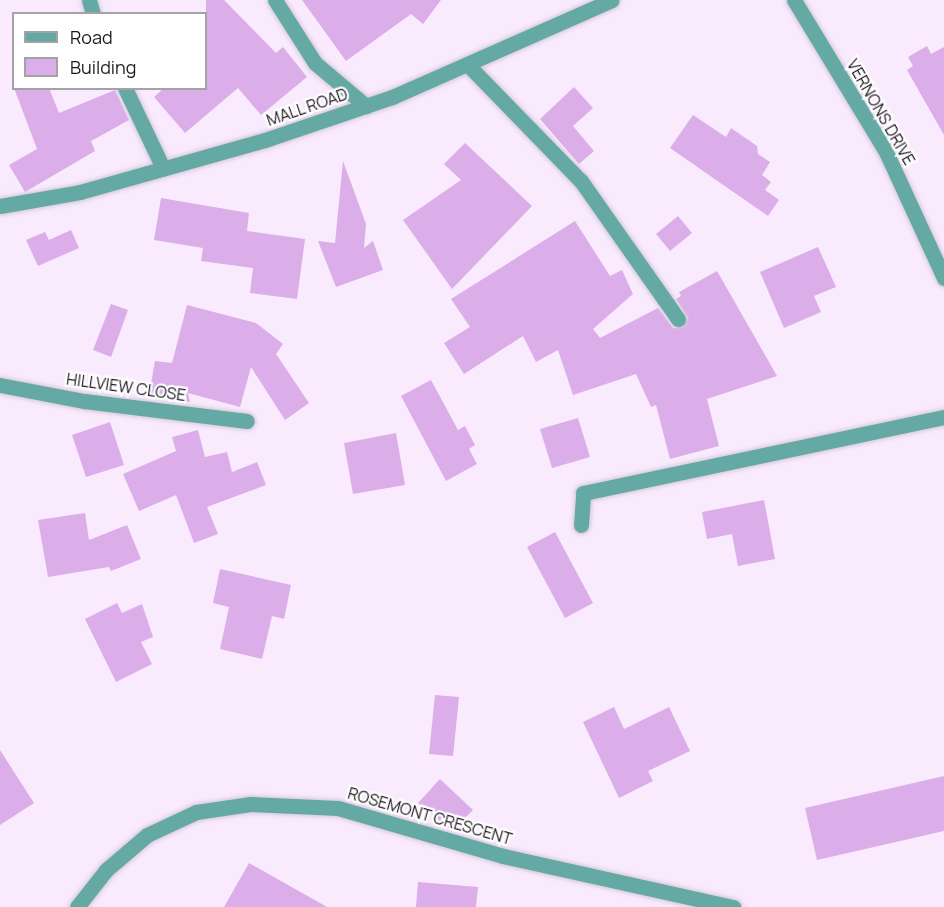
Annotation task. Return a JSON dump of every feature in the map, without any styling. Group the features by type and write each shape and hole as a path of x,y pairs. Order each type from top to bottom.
{"street":[{"path":"275,0 321,70 366,106"},
{"name":"MALL ROAD","path":"0,206 80,192 265,140 366,106 468,65 612,0"},
{"name":"VERNONS DRIVE","path":"794,0 886,152 944,278"},
{"path":"468,65 581,181 678,319"},
{"path":"126,90 163,168"},
{"name":"HILLVIEW CLOSE","path":"0,385 84,401 247,421"},
{"path":"581,525 583,493 944,417"},
{"name":"ROSEMONT CRESCENT","path":"77,907 106,870 147,835 196,812 250,804 338,808 503,856 733,907"}],"building":[{"path":"206,0 224,0 276,53 283,47 307,77 261,115 238,88 185,133 154,97 162,90 207,90"},
{"path":"302,0 441,0 423,24 411,14 346,61"},
{"path":"927,46 931,54 944,47 944,135 907,70 913,66 908,57"},
{"path":"574,87 593,108 573,126 594,151 579,164 540,119"},
{"path":"15,90 50,90 59,113 115,90 129,120 91,141 95,151 25,192 9,165 37,149"},
{"path":"693,115 726,137 731,128 757,146 758,154 770,162 762,175 771,182 765,190 779,200 768,216 670,148"},
{"path":"465,143 532,206 452,289 403,220 461,180 444,164"},
{"path":"343,161 366,224 364,248 373,241 383,270 336,287 318,241 335,243"},
{"path":"161,198 249,213 247,231 305,239 297,299 250,293 253,268 201,261 203,248 154,240"},
{"path":"678,216 692,233 670,251 656,234"},
{"path":"575,221 610,276 622,270 633,294 593,329 600,338 658,308 673,328 683,327 688,318 676,299 681,296 679,292 717,271 777,376 707,399 719,446 670,459 656,405 651,407 636,374 573,395 558,350 536,362 523,336 464,374 444,343 470,327 451,299"},
{"path":"71,230 79,248 38,266 26,240 45,232 49,240"},
{"path":"818,247 836,287 814,296 821,312 784,328 760,272"},
{"path":"111,304 128,310 111,357 93,350"},
{"path":"187,305 256,323 283,344 276,354 309,403 285,420 251,367 240,407 188,393 190,402 149,395 155,361 172,363"},
{"path":"431,380 458,430 465,426 475,445 469,449 477,464 446,481 401,396"},
{"path":"578,418 590,457 552,468 540,429"},
{"path":"110,422 124,465 86,477 72,435"},
{"path":"198,430 205,457 227,452 232,472 257,462 266,485 207,507 218,534 194,543 176,495 139,511 123,474 176,451 172,437"},
{"path":"396,433 405,485 353,494 344,443"},
{"path":"764,500 775,559 738,566 732,534 707,539 702,512"},
{"path":"85,513 89,540 127,525 141,559 111,571 109,567 48,577 38,520"},
{"path":"555,532 593,603 565,618 527,547"},
{"path":"220,569 291,585 284,619 272,616 262,659 220,649 229,607 213,603"},
{"path":"117,603 122,613 142,604 153,637 141,642 152,664 116,682 85,619"},
{"path":"435,695 459,697 453,756 429,754"},
{"path":"614,707 624,729 669,707 690,751 648,771 653,781 619,798 583,722"},
{"path":"0,750 34,803 0,825"},
{"path":"944,776 944,831 817,860 805,808"},
{"path":"440,779 473,810 452,831 418,803"},
{"path":"249,863 327,907 224,907"},
{"path":"418,882 478,887 476,907 416,907"}]}
